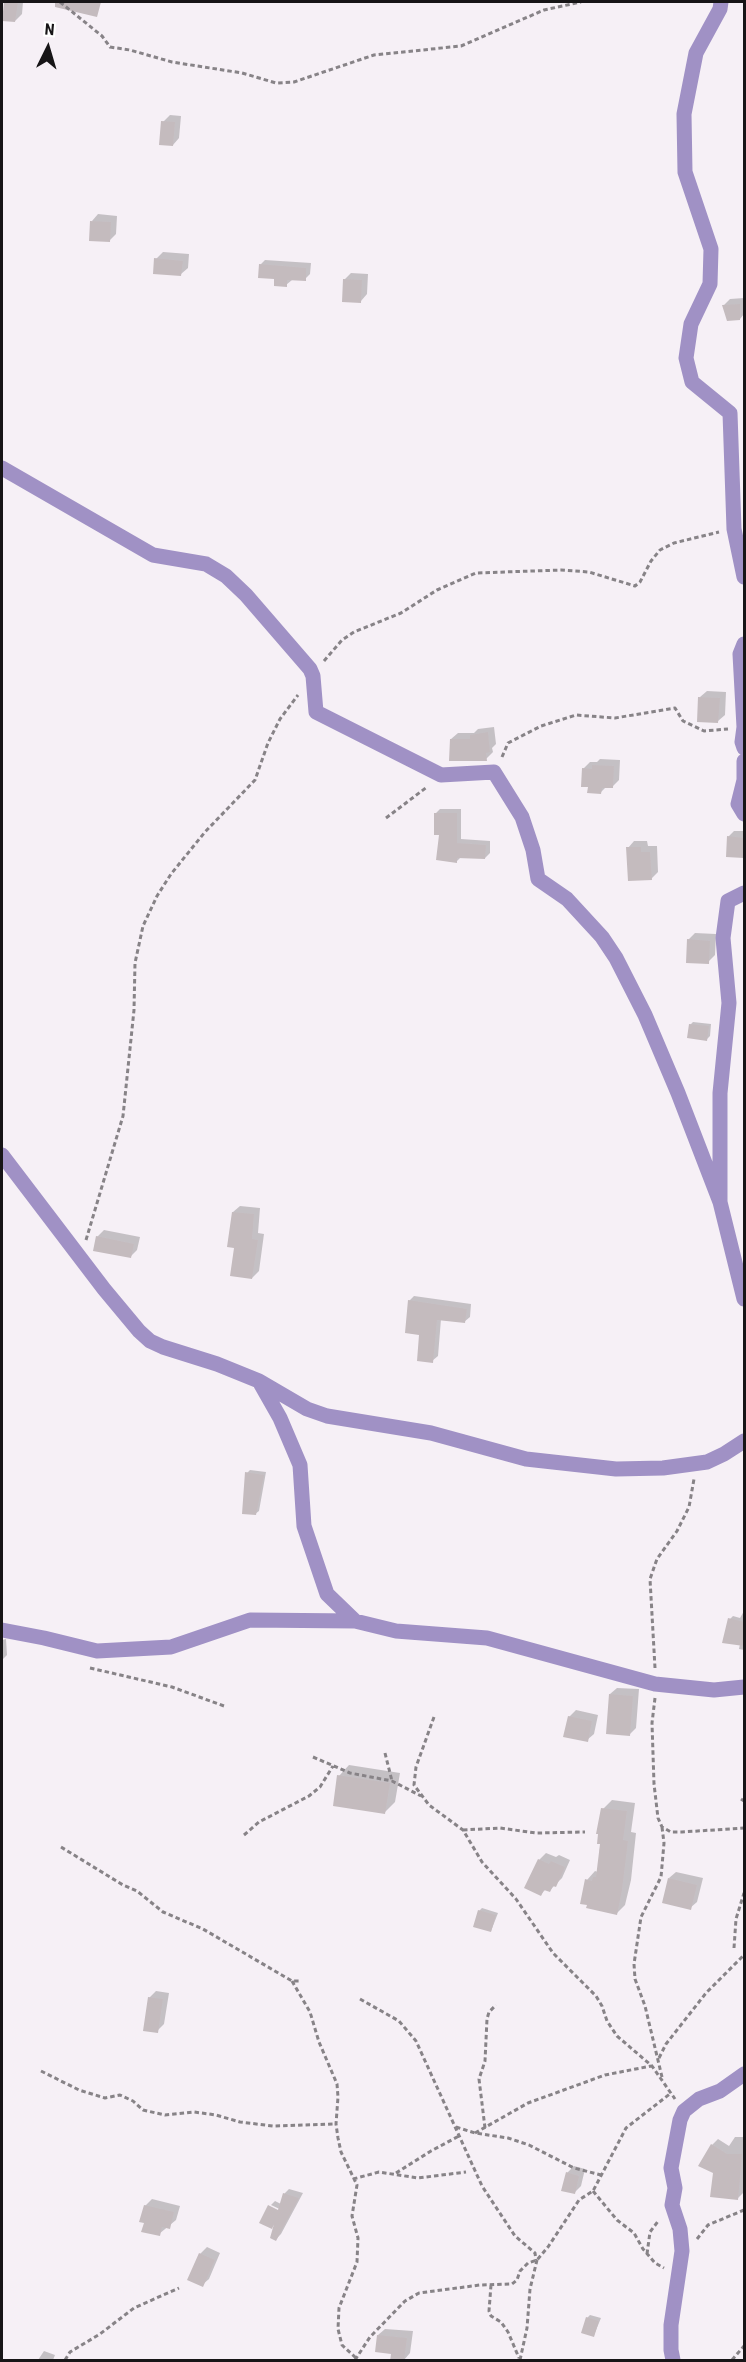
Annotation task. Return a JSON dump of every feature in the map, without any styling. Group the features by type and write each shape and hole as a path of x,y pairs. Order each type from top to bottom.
{"street":[{"path":"721,2 720,9 696,53 684,114 685,172 711,249 710,284 691,324 686,358 692,382 730,413 734,530 744,578"},
{"path":"2,468 153,555 206,564 226,576 246,595 310,669 313,676 316,712 441,775 494,772 522,817 533,850 538,879 567,899 602,937 616,958 645,1015 720,1202 744,1299"},
{"path":"744,644 740,654 744,748"},
{"path":"744,761 744,780 738,804 744,814"},
{"path":"720,1202 720,1093 729,1003 723,938 728,901 744,893"},
{"path":"3,1155 80,1259 150,1341 259,1381 307,1409 327,1416 431,1433 507,1455 554,1463 616,1469 687,1466 724,1454 744,1441"},
{"path":"259,1381 280,1418 300,1465 304,1526 327,1594 355,1621"},
{"path":"2,1630 97,1651 171,1647 250,1620 355,1621 396,1631 487,1638 655,1684 714,1690 744,1687"},
{"path":"673,2361 670,2350 671,2325 682,2251 680,2229 672,2205 675,2188 671,2168 680,2120 684,2110 699,2099 720,2091 744,2074"}],"path":[{"path":"60,2 102,36 110,47 172,62 242,73 276,83 294,82 374,55 462,46 544,10 581,2"},
{"path":"80,1259 123,1116 134,1010 135,963 143,926 157,896 171,874 205,832 255,780 279,719 330,652 348,636 401,613 437,590 476,573 589,572 635,586 640,582 651,561 660,550 674,543 734,530"},
{"path":"494,772 508,743 541,726 576,715 615,718 675,708 683,722 704,731 744,727"},
{"path":"386,818 441,775"},
{"path":"82,1663 91,1668 172,1687 224,1706"},
{"path":"434,1718 416,1767 414,1785 429,1805 463,1830 482,1862 516,1899 553,1953 596,1996 607,2021 617,2036 652,2066 684,2110"},
{"path":"385,1753 392,1781"},
{"path":"313,1757 350,1773 392,1781 423,1797"},
{"path":"244,1835 259,1822 296,1805 309,1796 320,1787 333,1766"},
{"path":"662,1827 664,1843 661,1877 640,1917 634,1964 634,1979 645,2006 662,2079"},
{"path":"463,1830 500,1828 536,1833 585,1832"},
{"path":"61,1847 123,1885 146,1896 163,1912 203,1929 292,1981 310,2012 319,2042 337,2084 336,2124 341,2152 357,2185 352,2217 358,2238 357,2262 341,2300 338,2329 342,2345 355,2359 370,2337 405,2301 420,2293 512,2284 528,2263 537,2260"},
{"path":"734,1948 739,1908 744,1893"},
{"path":"658,2060 666,2044 706,1993 744,1955"},
{"path":"292,1981 300,1981"},
{"path":"360,1999 399,2021 416,2041 482,2186 515,2236 535,2253 537,2260"},
{"path":"485,2128 479,2079 485,2061 487,2019 489,2012 496,2005"},
{"path":"475,2133 539,2099 605,2076 652,2066"},
{"path":"41,2071 79,2090 105,2098 120,2095 133,2101 143,2110 165,2115 194,2112 240,2122 273,2126 336,2124"},
{"path":"520,2360 527,2328 530,2289 537,2260 579,2200 593,2191 626,2128 671,2093"},
{"path":"456,2127 475,2133 508,2138 529,2145 574,2168 602,2175"},
{"path":"396,2173 459,2136"},
{"path":"353,2178 379,2172 418,2178 466,2172"},
{"path":"593,2191 616,2220 634,2233 647,2254 678,2277"},
{"path":"647,2254 650,2232 672,2205"},
{"path":"682,2251 697,2240 708,2225 744,2210"},
{"path":"491,2285 489,2311 491,2316 501,2322 508,2332 520,2360"},
{"path":"65,2361 70,2352 100,2334 134,2308 178,2288"},
{"path":"732,2361 744,2346"}],"building":[{"path":"4,2 18,2 15,22 2,21"},
{"path":"55,2 101,2 97,17 55,7"},
{"path":"161,121 175,122 173,146 159,145"},
{"path":"90,221 111,222 110,242 89,241"},
{"path":"154,258 183,261 181,276 153,274"},
{"path":"259,264 306,268 306,281 287,280 287,287 274,286 274,279 258,278"},
{"path":"343,279 362,280 361,303 342,302"},
{"path":"740,304 740,320 727,321 722,305"},
{"path":"698,697 720,698 718,723 697,722"},
{"path":"488,732 490,752 486,753 487,761 449,761 450,739 470,739 470,735"},
{"path":"592,765 614,766 613,788 602,788 601,794 587,793 588,787 581,787 582,768 592,769"},
{"path":"434,813 457,813 457,843 486,845 485,859 457,858 457,863 436,860 439,835 434,835"},
{"path":"727,836 744,838 744,858 726,857"},
{"path":"626,847 641,847 641,852 650,852 652,880 628,881"},
{"path":"687,939 710,941 709,964 686,963"},
{"path":"689,1024 709,1026 707,1041 687,1038"},
{"path":"232,1212 254,1214 252,1239 258,1240 252,1279 230,1276 234,1248 227,1247"},
{"path":"96,1236 134,1244 131,1258 93,1251"},
{"path":"408,1300 467,1309 465,1323 437,1320 433,1363 417,1361 419,1335 405,1333"},
{"path":"245,1472 264,1475 256,1515 242,1514"},
{"path":"728,1618 744,1622 744,1646 722,1643"},
{"path":"609,1694 633,1696 630,1736 606,1734"},
{"path":"568,1716 592,1721 588,1742 563,1737"},
{"path":"337,1775 390,1783 385,1814 333,1806"},
{"path":"601,1808 627,1811 623,1840 628,1841 617,1915 586,1908 587,1905 580,1904 585,1879 592,1881 593,1877 596,1877 600,1844 597,1844 598,1834 596,1834"},
{"path":"538,1859 565,1867 556,1887 553,1886 550,1892 544,1890 541,1896 524,1888"},
{"path":"668,1878 697,1885 691,1910 662,1903"},
{"path":"478,1910 496,1915 491,1932 473,1927"},
{"path":"148,1997 163,1999 158,2033 143,2031"},
{"path":"711,2144 727,2154 742,2154 738,2200 710,2197 713,2173 698,2166"},
{"path":"566,2172 579,2176 575,2194 561,2191"},
{"path":"283,2193 299,2198 276,2241 270,2238 274,2224 272,2229 259,2223 268,2205 278,2210"},
{"path":"144,2205 174,2212 170,2229 162,2227 160,2236 141,2232 144,2223 139,2222"},
{"path":"199,2253 215,2260 203,2287 187,2280"},
{"path":"586,2317 599,2321 594,2337 581,2333"},
{"path":"377,2335 407,2338 404,2361 390,2361 391,2354 375,2352"}]}
